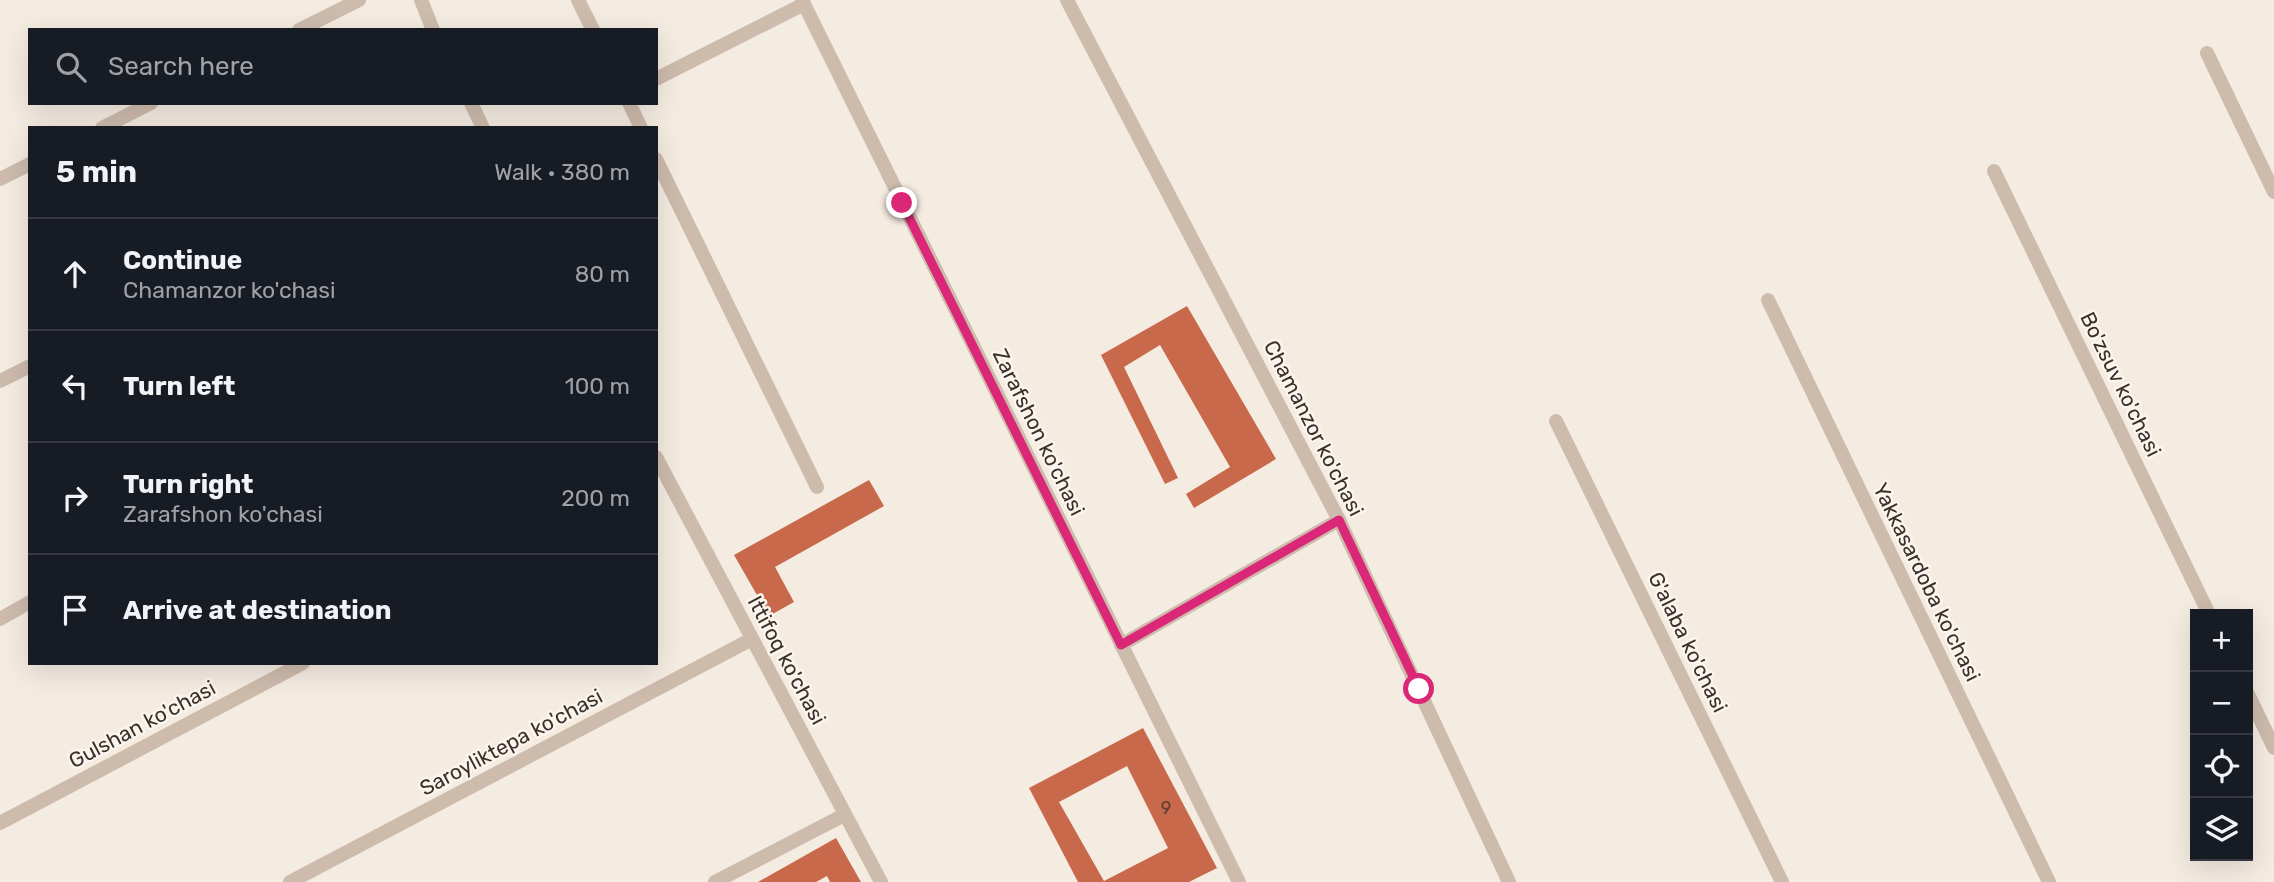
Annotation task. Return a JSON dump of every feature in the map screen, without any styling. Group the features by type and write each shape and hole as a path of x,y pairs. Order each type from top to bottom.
{"street":[{"path":"303,28 359,0"},
{"path":"421,0 432,28"},
{"path":"578,0 592,28"},
{"name":"Chamanzor ko'chasi","path":"1067,0 1339,520 1509,882"},
{"path":"658,78 803,2"},
{"name":"Zarafshon ko'chasi","path":"803,2 1239,882"},
{"path":"2207,53 2274,192"},
{"path":"106,126 147,105"},
{"path":"472,105 482,126"},
{"path":"630,105 640,126"},
{"path":"658,163 817,487"},
{"path":"0,178 28,165"},
{"name":"Bo'zsuv ko'chasi","path":"1994,171 2207,609"},
{"name":"Yakkasardoba ko'chasi","path":"1768,299 2049,882"},
{"path":"0,382 28,367"},
{"name":"G'alaba ko'chasi","path":"1556,421 1782,882"},
{"name":"Ittifoq ko'chasi","path":"661,475 881,882"},
{"path":"1121,645 1339,520"},
{"path":"0,619 28,603"},
{"name":"Saroyliktepa ko'chasi","path":"290,882 752,639"},
{"name":"Gulshan ko'chasi","path":"0,823 299,665"},
{"path":"2253,704 2274,748"},
{"path":"715,882 844,815"}],"building":[{"path":"1187,306 1276,459 1194,508 1186,494 1230,467 1160,345 1124,367 1178,478 1165,484 1101,355"},
{"path":"869,480 884,506 775,567 794,602 769,616 734,555"},
{"path":"1143,728 1217,868 1189,882 1078,882 1029,788","holes":["1127,766 1168,848 1104,881 1059,802"]},
{"path":"836,838 861,882 830,882 827,876 816,882 758,882"}],"route":[{"path":"902,203 1121,645 1339,520 1419,689"}]}
